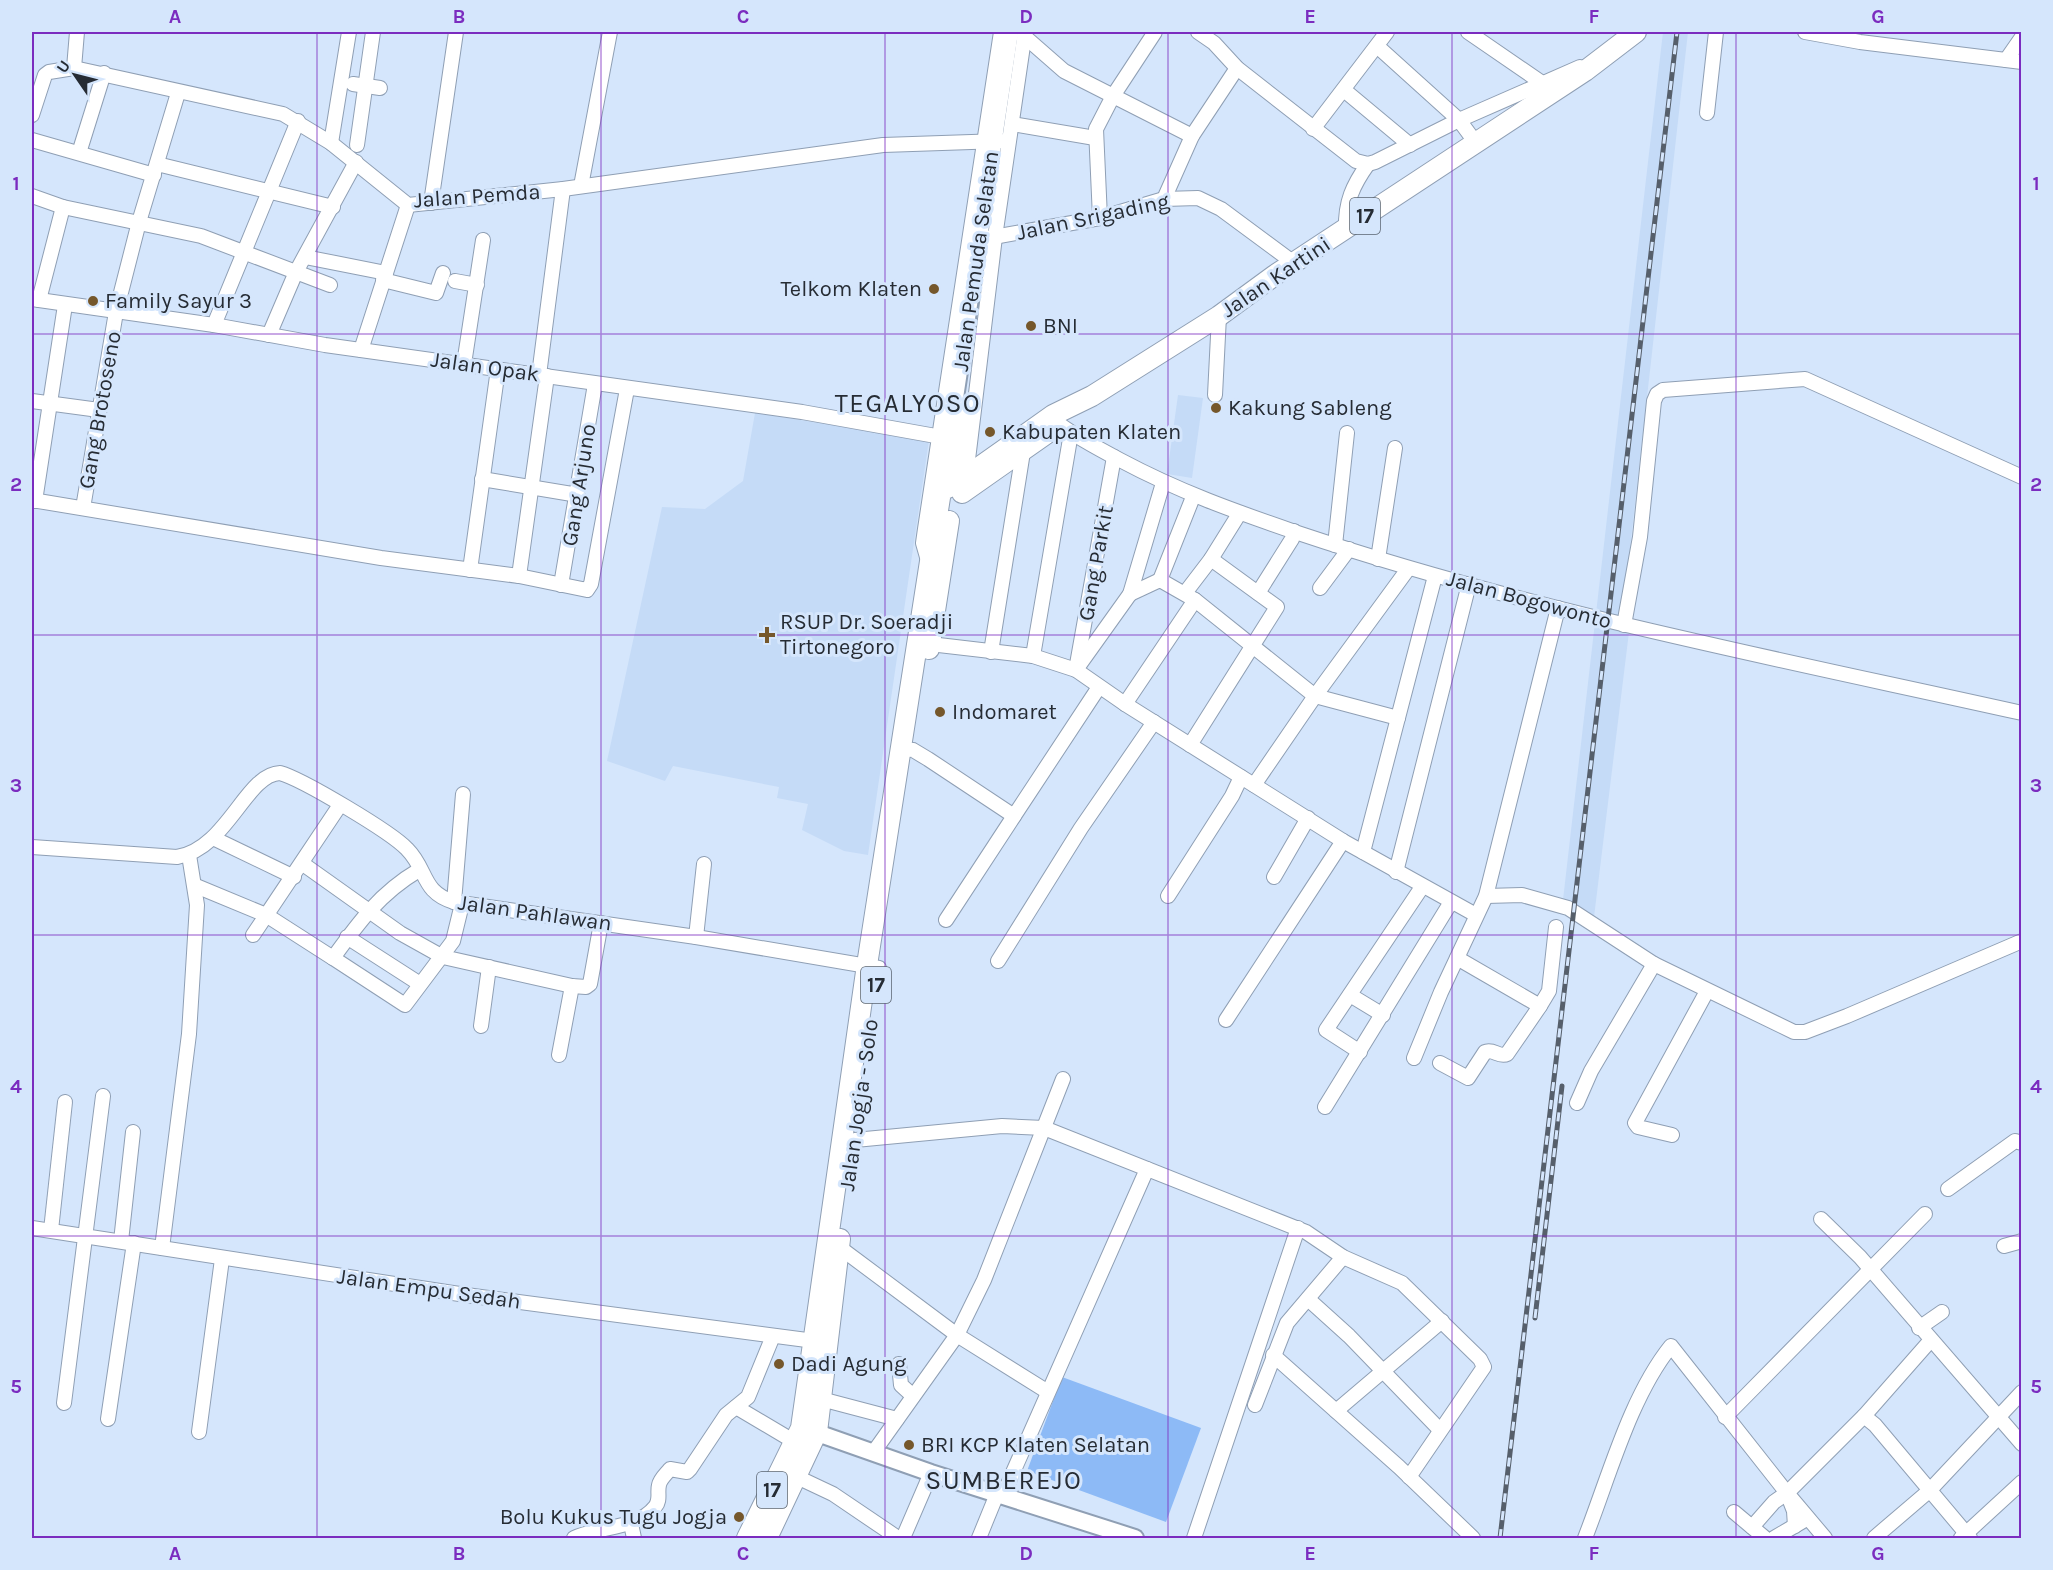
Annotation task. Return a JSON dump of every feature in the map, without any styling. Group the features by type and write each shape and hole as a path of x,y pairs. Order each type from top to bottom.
{"highway":[{"name":"Jalan Kartini","path":"955,490 993,455 1053,415 1092,396 1219,316 1294,263 1476,143 1547,86 1603,57 1636,32"},
{"name":"Jalan Kartini","path":"955,490 1065,428 1092,396"},
{"name":"Jalan Jogja - Solo","path":"908,750 928,561 955,490"},
{"name":"Jalan Jogja - Solo","path":"747,1539 821,1399 821,1342 873,966 908,750 930,644 955,490"},
{"name":"Jalan Jogja - Solo","path":"767,1539 797,1477 839,1247 855,1140 873,966"}],"main road":[{"name":"Jalan Pemuda Selatan","path":"955,490 949,439 961,363 987,238 993,141 1019,33"},
{"path":"804,1434 873,1453 1135,1539"}],"street":[{"path":"74,68 77,32"},
{"path":"331,143 349,32"},
{"path":"357,145 359,85 373,32"},
{"path":"431,203 456,32"},
{"path":"581,186 610,32"},
{"path":"987,238 1001,115 1001,32"},
{"path":"1100,218 1095,138 1099,123 1113,96 1155,32"},
{"path":"1197,32 1214,43 1237,68 1313,129 1356,161 1368,164"},
{"path":"1313,129 1387,32"},
{"path":"1468,32 1547,86"},
{"path":"1707,113 1716,32"},
{"path":"1805,32 1864,37 2022,62"},
{"path":"1019,33 1064,71 1192,136"},
{"path":"2006,60 2022,37"},
{"path":"1377,46 1459,120 1476,143"},
{"name":"Jalan Pemda","path":"32,115 45,75 49,72 74,68 104,73 178,93 267,110 298,121 331,143 408,205 562,189 883,145 993,141"},
{"path":"1164,199 1192,136 1237,68"},
{"path":"79,153 104,73"},
{"path":"359,85 380,88"},
{"path":"1346,229 1347,201 1353,186 1368,164 1459,120 1547,86"},
{"path":"1344,90 1410,145"},
{"name":"Gang Brotoseno","path":"83,508 116,312 139,222 178,93"},
{"path":"1001,115 1095,138"},
{"path":"214,325 242,251 298,121"},
{"path":"32,140 79,153 156,170 268,190 333,207"},
{"path":"955,490 971,321 993,141"},
{"path":"268,335 296,272 356,162"},
{"path":"519,576 533,487 562,189"},
{"path":"32,196 63,207 201,236 330,285"},
{"name":"Jalan Srigading","path":"987,238 1100,218 1164,199 1198,198 1209,202 1294,263"},
{"path":"361,350 408,205"},
{"path":"35,300 63,207"},
{"path":"465,364 483,240"},
{"path":"305,257 385,277 433,293 440,290 449,277 477,285"},
{"name":"Jalan Opak","path":"35,300 214,325 361,350 833,417 949,439"},
{"path":"65,305 33,501 519,576 583,590 589,589 627,389"},
{"path":"1215,395 1219,316"},
{"path":"470,570 498,369"},
{"path":"1624,625 1640,537 1654,401 1663,390 1805,379 2022,477"},
{"name":"Gang Arjuno","path":"561,585 595,384"},
{"path":"32,401 99,410"},
{"path":"1033,656 1065,428"},
{"name":"Jalan Bogowonto","path":"1065,428 1114,457 1194,497 1239,514 1408,568 1624,625 2022,713"},
{"path":"1335,545 1347,433"},
{"path":"928,561 923,543 949,439"},
{"path":"1378,559 1395,448"},
{"path":"991,652 1023,452"},
{"name":"Gang Parkit","path":"1077,668 1114,457"},
{"path":"482,479 578,495"},
{"path":"1077,668 1130,594 1163,483"},
{"path":"1130,594 1160,580 1194,497"},
{"path":"1125,704 1239,514"},
{"path":"1258,592 1292,539 1294,531"},
{"path":"1320,588 1349,549"},
{"path":"1190,745 1277,607 1211,559"},
{"path":"1254,784 1408,568"},
{"path":"1363,852 1435,576"},
{"path":"1160,580 1190,597 1315,696 1398,718"},
{"path":"1396,873 1469,584"},
{"path":"1414,1058 1486,896 1558,608"},
{"path":"930,644 1033,656 1077,668 1099,687 1125,704 1343,841 1396,873 1476,915"},
{"path":"946,920 1099,687"},
{"path":"998,961 1081,828 1154,722"},
{"path":"908,750 1014,816"},
{"name":"Jalan Pahlawan","path":"189,855 213,838 261,780 270,775 280,774 292,778 340,805 400,843 411,854 435,894 458,903 696,937 873,966"},
{"path":"1168,896 1232,796 1241,777"},
{"path":"196,886 266,915 404,1005 453,941 458,903 464,794"},
{"path":"253,935 294,878 340,805"},
{"path":"1274,876 1308,818"},
{"path":"213,838 294,878"},
{"path":"1226,1020 1343,841"},
{"path":"32,848 177,857 189,855 196,886 197,905 189,1034 162,1248"},
{"path":"303,864 400,933 443,957 572,986 586,987 590,984 601,923"},
{"path":"696,937 704,864"},
{"path":"333,958 368,911 393,885 419,870"},
{"path":"1360,1052 1326,1030 1422,887"},
{"path":"1486,896 1522,895 1568,908 1654,964 1791,1031 1800,1032 1847,1016 2022,941"},
{"path":"1325,1107 1451,902"},
{"path":"1440,1063 1468,1078 1488,1051 1507,1054 1549,991 1556,927"},
{"path":"347,938 420,984"},
{"path":"1457,958 1540,1006"},
{"path":"1577,1103 1591,1071 1654,964"},
{"path":"481,1026 489,968"},
{"path":"559,1055 572,986"},
{"path":"1672,1135 1638,1127 1635,1123 1707,991"},
{"path":"1350,995 1383,1015"},
{"path":"873,1453 957,1335 984,1280 1063,1079"},
{"path":"64,1403 103,1096"},
{"path":"51,1230 65,1102"},
{"path":"855,1140 1002,1125 1044,1128 1298,1228 1320,1239 1343,1257 1402,1282 1484,1366 1409,1477"},
{"path":"108,1419 128,1242 133,1132"},
{"path":"1948,1189 2015,1141 2022,1143"},
{"path":"979,1539 1048,1392 1147,1169"},
{"path":"1725,1417 1925,1214"},
{"path":"1821,1219 1870,1269 1930,1341 2022,1444"},
{"name":"Jalan Empu Sedah","path":"32,1228 222,1259 821,1342"},
{"path":"1194,1539 1298,1228"},
{"path":"2004,1246 2022,1241"},
{"path":"839,1247 957,1335 1048,1392"},
{"path":"1255,1405 1287,1323 1343,1257"},
{"path":"199,1432 222,1259"},
{"path":"1308,1299 1440,1430"},
{"path":"1919,1328 1942,1311"},
{"path":"1336,1411 1442,1321"},
{"path":"573,1539 605,1527 631,1524 645,1517 659,1502 659,1485 670,1469 687,1472 726,1415 748,1398 773,1336"},
{"path":"1752,1527 1774,1502 1787,1493 1864,1416 1930,1341"},
{"path":"1585,1539 1634,1412 1662,1358 1671,1346 1725,1417 1826,1539"},
{"path":"1273,1355 1409,1477 1473,1539"},
{"path":"899,1364 901,1385 913,1396"},
{"path":"1874,1539 1929,1491 2022,1392"},
{"path":"821,1399 897,1419"},
{"path":"736,1407 804,1434"},
{"path":"1864,1416 1875,1425 1965,1537 2022,1482"},
{"path":"797,1477 833,1494 876,1532 901,1539 931,1473"},
{"path":"1787,1493 1794,1511 1795,1526"},
{"path":"1734,1512 1766,1539"},
{"path":"1774,1539 1808,1518"},
{"path":"631,1524 634,1539"}],"shaded area":[{"path":"1663,32 1688,32 1621,629 1629,632 1594,917 1563,900"},
{"path":"1178,395 1203,398 1192,478 1167,474"},
{"name":"RSUP Dr. Soeradji Tirtonegoro","path":"755,413 929,440 868,855 844,851 802,830 808,804 777,798 779,787 673,766 665,781 607,761 662,507 705,509 743,481"},
{"path":"1062,1377 1201,1428 1166,1522 1027,1471"}],"railway":[{"path":"1500,1538 1677,32"},
{"path":"1535,1318 1562,1086"}],"place":[{"name":"Telkom Klaten","path":"934,289"},
{"name":"Family Sayur 3","path":"93,301"},
{"name":"BNI","path":"1031,326"},
{"name":"Kakung Sableng","path":"1216,408"},
{"name":"Kabupaten Klaten","path":"990,432"},
{"name":"RSUP Dr. Soeradji Tirtonegoro","path":"767,635"},
{"name":"Indomaret","path":"940,712"},
{"name":"Dadi Agung","path":"779,1364"},
{"name":"BRI KCP Klaten Selatan","path":"909,1445"},
{"name":"Bolu Kukus Tugu Jogja","path":"739,1517"}],"district":[{"name":"TEGALYOSO","path":"908,403"},
{"name":"SUMBEREJO","path":"1004,1480"}]}
